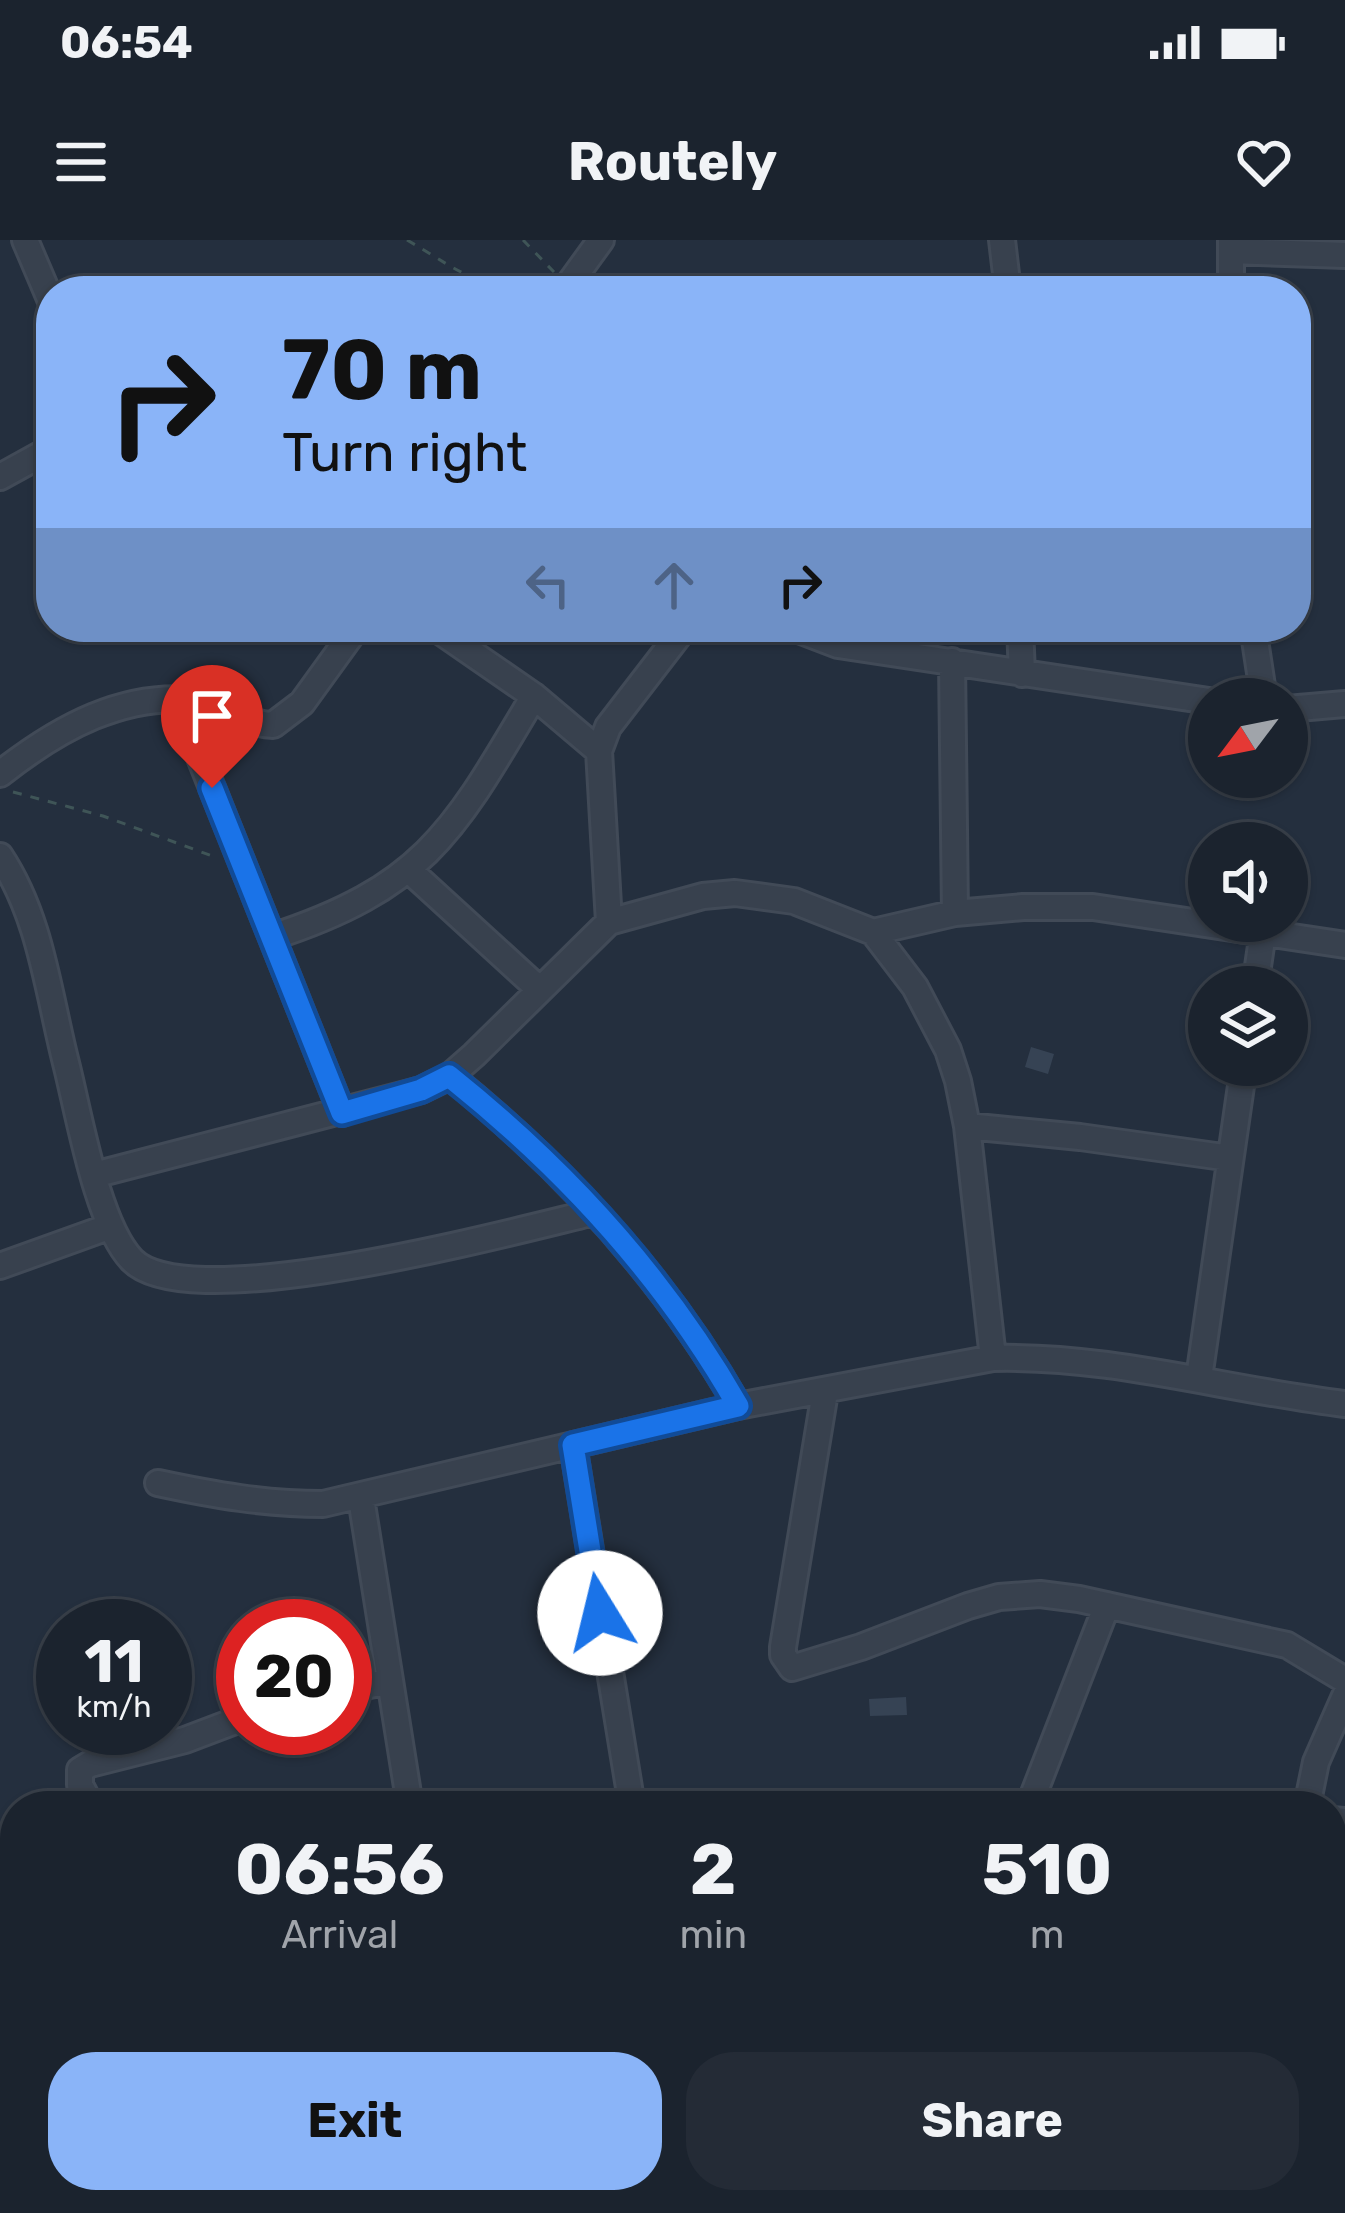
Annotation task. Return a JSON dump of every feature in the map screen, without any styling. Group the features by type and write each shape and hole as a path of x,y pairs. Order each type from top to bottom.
{"street":[{"path":"25,240 40,276"},
{"path":"575,276 601,240"},
{"path":"1002,240 1006,276"},
{"path":"1231,246 1345,255"},
{"path":"0,477 36,457"},
{"path":"0,774 42,741 78,721 116,709 201,701 255,723 273,725 302,703 346,642"},
{"path":"456,642 534,696 599,751"},
{"path":"609,922 599,751 608,727 673,642"},
{"path":"872,642 1022,674 1188,698"},
{"path":"1021,642 1022,674"},
{"path":"1255,642 1261,678"},
{"path":"952,661 955,913"},
{"path":"272,937 359,903 410,871 441,842 474,798 534,696"},
{"path":"177,700 342,1113"},
{"path":"1308,707 1345,704"},
{"path":"0,856 31,916 94,1175 111,1226 128,1256 143,1270 206,1280 306,1273 595,1212"},
{"path":"410,871 539,988"},
{"path":"94,1175 421,1090 449,1076 609,922 686,899 735,893 794,901 873,932 915,987 940,1033 958,1082 967,1126 993,1358"},
{"path":"873,932 955,913 1023,907 1093,907 1188,921"},
{"path":"1308,939 1345,945"},
{"path":"449,1076 520,1136 595,1212 679,1312 738,1406"},
{"path":"1198,1378 1241,1086"},
{"path":"967,1126 1230,1158"},
{"path":"0,1266 111,1226"},
{"path":"158,1484 280,1504 361,1498 738,1406 993,1358 1069,1361 1345,1404"},
{"path":"825,1392 783,1646 786,1663 793,1668 999,1597 1040,1594 1287,1645 1345,1680"},
{"path":"573,1445 630,1791"},
{"path":"361,1498 407,1791"},
{"path":"1035,1791 1106,1605"},
{"path":"372,1684 389,1681"},
{"path":"1310,1791 1316,1762 1345,1696"},
{"path":"85,1791 78,1777 90,1763 168,1745 216,1728"}],"path":[{"path":"407,240 470,276"},
{"path":"523,240 556,274 546,276"},
{"path":"0,789 103,816 246,868"}],"building":[{"path":"1031,1047 1054,1054 1048,1074 1025,1067"},
{"path":"906,1697 907,1715 870,1716 869,1699"}],"route":[{"path":"212,788 342,1113 421,1090 449,1076 520,1136 595,1212 679,1312 738,1406 573,1445 600,1613"}]}
